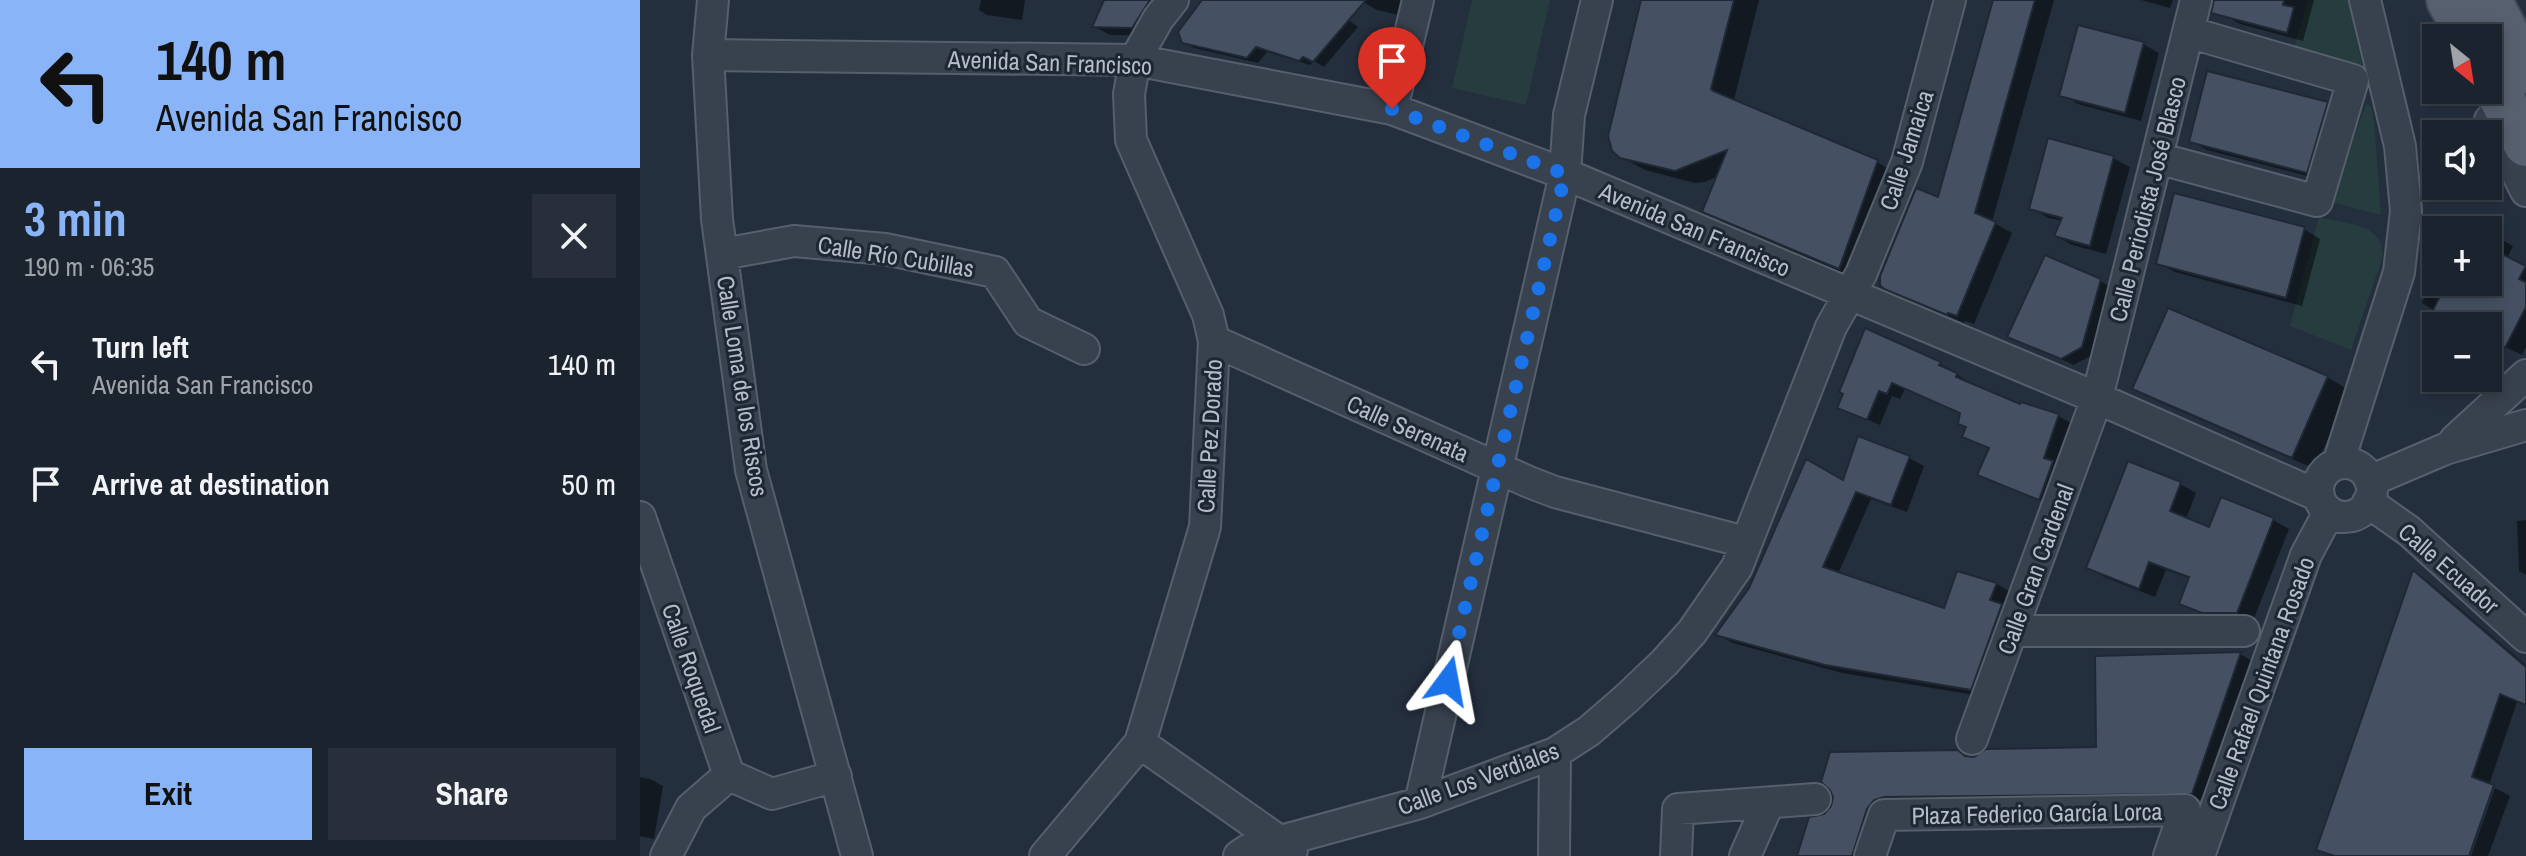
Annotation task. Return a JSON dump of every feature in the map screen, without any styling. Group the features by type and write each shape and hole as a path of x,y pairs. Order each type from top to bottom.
{"main road":[{"path":"2449,0 2462,24"},
{"path":"2489,0 2526,71"},
{"path":"2502,99 2526,144"}],"street":[{"name":"Calle Loma de los Riscos","path":"713,0 708,55 717,219 751,470 857,856"},
{"name":"Calle Pez Dorado","path":"1045,856 1140,743 1205,527 1214,341 1208,315 1131,140 1129,94 1135,60 1158,19 1173,0"},
{"path":"1392,109 1418,0"},
{"path":"1420,803 1565,174 1569,115 1597,0"},
{"name":"Calle Jamaica","path":"1850,295 1907,162 1950,0"},
{"name":"Calle Periodista José Blasco","path":"2097,398 2196,0"},
{"path":"2338,464 2399,272 2406,211 2400,146 2365,0"},
{"path":"2435,0 2444,24"},
{"path":"2157,158 2317,201 2353,80 2188,32"},
{"name":"Avenida San Francisco","path":"708,55 1135,60 1392,109 1565,174 2097,398 2324,504"},
{"path":"2482,104 2526,191"},
{"name":"Calle Río Cubillas","path":"723,254 794,241 885,249 995,272 1028,322 1084,349"},
{"name":"Calle Los Verdiales","path":"1239,856 1248,850 1290,849 1555,753 1589,731 1664,663 1692,632 1737,567 1831,327 1850,295"},
{"name":"Calle Serenata","path":"1214,341 1555,492 1745,542"},
{"path":"2369,492 2445,449 2526,375"},
{"name":"Calle Gran Cardenal","path":"1972,739 2097,398"},
{"path":"2445,449 2526,425"},
{"path":"2445,449 2485,451 2526,446"},
{"path":"2338,464 2355,465 2363,470 2369,492 2362,510 2346,517 2324,504 2319,483 2323,474 2338,464"},
{"name":"Calle Ecuador","path":"2369,492 2526,637"},
{"name":"Calle Rafael Quintana Rosado","path":"2199,856 2324,504"},
{"name":"Calle Roquedal","path":"640,517 729,775"},
{"path":"2012,631 2244,631"},
{"path":"1140,743 1290,849"},
{"path":"1554,856 1555,753"},
{"path":"666,856 691,808 729,775 772,794 836,776"},
{"path":"1676,856 1678,809 1815,799"},
{"path":"1745,856 1768,804"},
{"name":"Plaza Federico García Lorca","path":"1870,856 1884,815 2185,810 2169,856"}],"green space":[{"path":"1472,0 1550,0 1526,105 1452,88"},
{"path":"2308,0 2348,0 2362,65 2294,48"},
{"path":"2366,104 2371,107 2374,121 2381,215 2331,202"},
{"path":"2319,217 2364,228 2379,240 2382,249 2381,262 2351,350 2290,326"}],"building":[{"path":"1104,0 1150,0 1132,28 1092,27"},
{"path":"1202,0 1366,0 1313,62 1303,57 1299,61 1256,47 1247,58 1182,43 1178,32"},
{"path":"1641,0 1734,0 1711,89 1878,160 1839,269 1702,212 1727,150 1675,171 1620,158 1612,151 1608,136"},
{"path":"1993,0 2035,0 1975,213 1996,222 1957,316 1947,315 1884,289 1880,285 1880,276 1916,188 1938,197"},
{"path":"2214,0 2284,0 2283,5 2294,7 2287,33 2211,13"},
{"path":"2078,25 2144,42 2125,113 2059,96"},
{"path":"2207,71 2328,102 2307,173 2189,142"},
{"path":"2048,138 2114,156 2090,246 2054,236 2062,218 2029,209"},
{"path":"2174,193 2305,227 2286,298 2156,264"},
{"path":"2502,254 2526,266 2519,279 2526,282 2526,307 2505,348 2502,346 2502,312 2432,312 2440,296 2502,296"},
{"path":"2045,255 2101,279 2082,347 2061,359 2007,337"},
{"path":"2168,308 2328,376 2292,458 2132,389"},
{"path":"1865,328 1941,362 1939,365 1957,373 1956,377 2020,404 2059,414 2044,458 2053,461 2039,500 1977,475 1989,448 1962,437 1966,427 1958,424 1960,413 1892,383 1887,394 1879,391 1867,420 1837,408 1843,394 1839,392"},
{"path":"1858,436 1910,456 1891,505 1856,492 1823,567 1944,608 1957,571 1997,583 1990,600 2002,604 1971,690 1825,665 1715,635 1749,588 1806,459 1843,480"},
{"path":"2128,461 2181,482 2170,511 2209,527 2221,497 2274,518 2237,613 2202,613 2179,604 2189,577 2149,562 2139,589 2086,568"},
{"path":"2413,570 2526,667 2526,705 2500,694 2472,777 2494,785 2469,856 2335,856 2316,850"},
{"path":"2241,652 2192,794 1884,797 1874,800 1867,809 1852,856 1797,856 1809,817 1824,814 1831,806 1833,797 1821,782 1830,752 1958,750 1965,756 1974,757 1986,749 2096,747 2095,656"}],"route":[{"path":"1392,109 1565,174 1448,681"}]}
